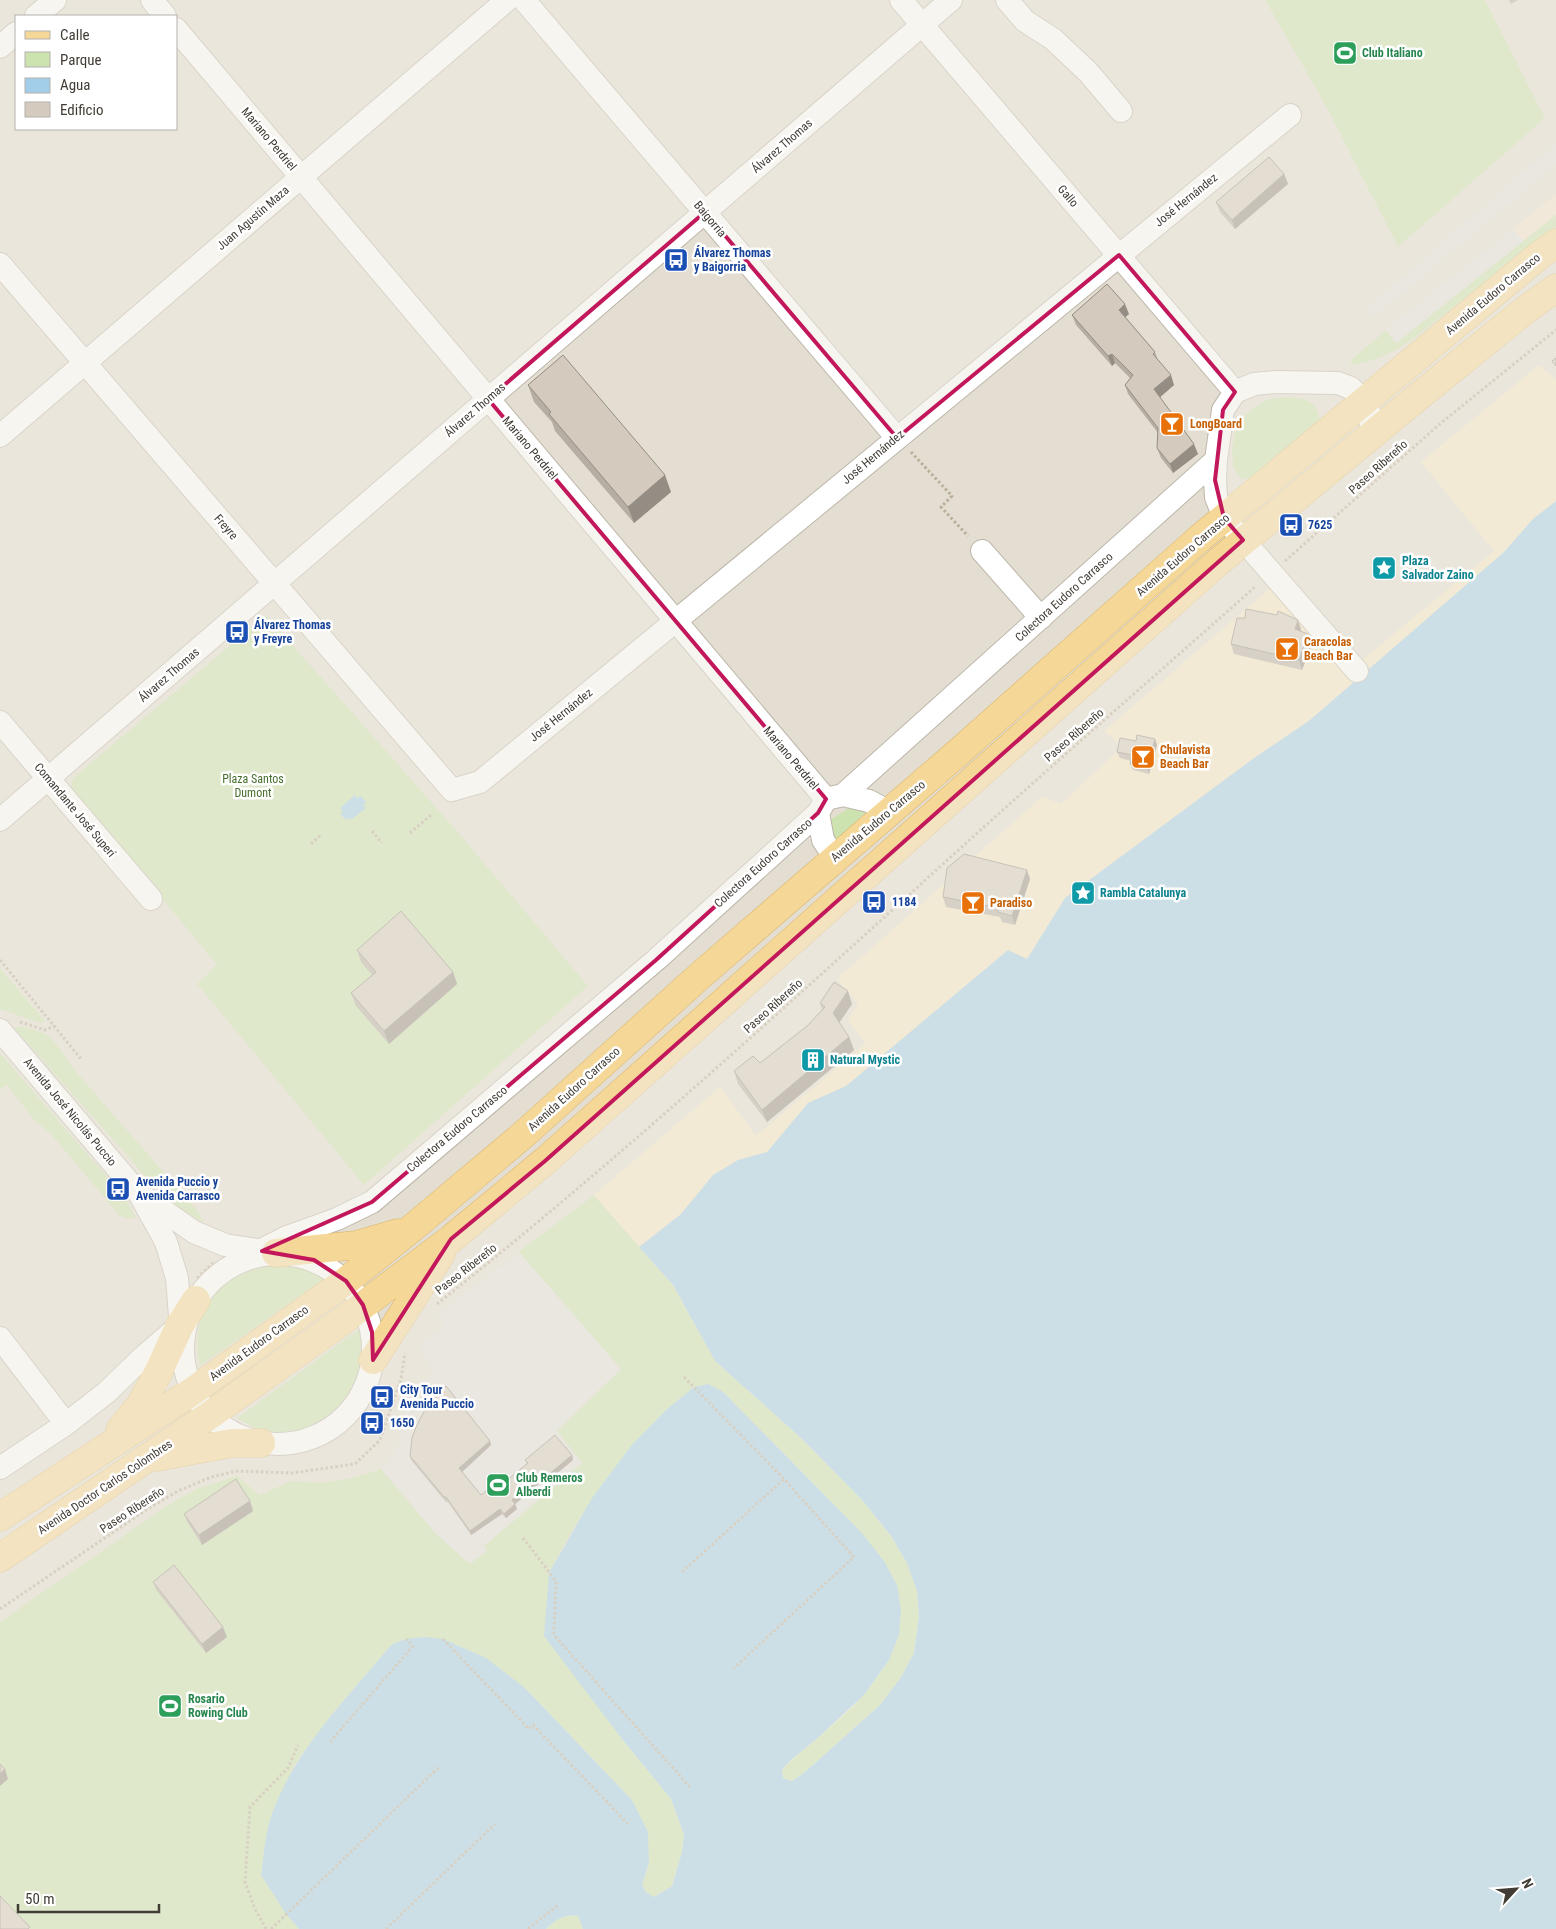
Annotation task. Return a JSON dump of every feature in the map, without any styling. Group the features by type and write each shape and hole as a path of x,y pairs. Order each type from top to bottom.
{"main road":[{"name":"Avenida Eudoro Carrasco","path":"193,1391 346,1281 523,1135 710,967 961,750 1224,518 1556,243"},
{"path":"210,1415 452,1239 552,1154 1243,540 1524,311 1556,288"},
{"path":"268,1250 357,1245 411,1229"},
{"path":"373,1360 452,1239"},
{"path":"107,1446 141,1404 182,1336 195,1290"},
{"path":"0,1517 193,1391"},
{"name":"Avenida Doctor Carlos Colombres","path":"0,1558 210,1415"},
{"path":"145,1459 232,1443 261,1443"}],"street":[{"path":"37,15 56,0"},
{"path":"152,0 164,15"},
{"name":"Juan Agustín Maza","path":"0,436 506,0"},
{"name":"Baigorria","path":"524,0 897,438"},
{"name":"Gallo","path":"901,0 1235,392"},
{"name":"Álvarez Thomas","path":"0,820 951,0"},
{"path":"1007,0 1025,21 1053,39 1088,72 1121,111"},
{"name":"Mariano Perdriel","path":"178,31 829,802 823,840 835,858"},
{"path":"0,47 15,34"},
{"name":"José Hernández","path":"452,790 480,782 1290,114"},
{"name":"Freyre","path":"0,264 452,790"},
{"path":"1356,671 1224,518 1216,497 1216,460 1223,410 1235,392 1254,384 1275,382 1338,383 1351,388 1365,402 1369,411 1371,425 1369,436"},
{"name":"Colectora Eudoro Carrasco","path":"268,1250 372,1202 656,960 829,802 1040,618 1216,460"},
{"path":"982,551 1040,618"},
{"name":"Comandante José Superí","path":"0,722 150,899"},
{"path":"829,802 869,801 889,812"},
{"name":"Avenida José Nicolás Puccio","path":"8,1026 140,1194 166,1242 177,1278 185,1370 193,1391 210,1415 233,1433 261,1443 287,1444 312,1438 335,1426 354,1408 366,1385 373,1360 372,1332 363,1305 346,1281 314,1260 268,1250 220,1253 140,1194"},
{"path":"195,1290 217,1276 268,1250"},
{"path":"0,1468 66,1424 107,1392 143,1357 182,1336"},
{"path":"0,1338 66,1424"}],"path":[{"name":"Paseo Ribereño","path":"435,1306 524,1234 708,1075 1064,755 1441,423 1556,330"},
{"path":"897,438 952,496 941,507 982,551"},
{"path":"410,833 431,815"},
{"path":"372,831 382,843"},
{"path":"311,844 321,834"},
{"path":"0,960 81,1059"},
{"path":"8,1026 44,1030 55,1026"},
{"path":"195,1290 220,1253"},
{"name":"Paseo Ribereño","path":"0,1609 149,1508 178,1491 211,1478 237,1471 292,1472 355,1464 380,1440 401,1379 406,1356 404,1349"},
{"path":"684,1377 784,1479 854,1557 734,1668"},
{"path":"682,1572 784,1479"},
{"path":"522,1538 556,1581 554,1635 690,1787"},
{"path":"330,1742 413,1646 406,1639"},
{"path":"443,1639 529,1729 533,1725 628,1824"},
{"path":"266,1929 255,1910 245,1882 250,1807 288,1768 298,1746"},
{"path":"271,1929 440,1766"},
{"path":"386,1929 495,1824"},
{"path":"528,1929 558,1905"}],"highlighted area":[{"path":"705,212 897,438 1119,255 1235,392 1223,410 1215,480 1224,518 1243,540 545,1161 451,1239 373,1360 372,1332 363,1305 346,1281 314,1260 262,1251 372,1202 656,960 818,813 826,799 488,399"}],"shaded area":[{"path":"0,0 1556,0 1556,501 286,1914 299,1929 0,1929"},
{"path":"1556,143 1556,165 1374,317 1367,309"},
{"path":"1556,194 1556,215 1523,241 1513,229"},
{"path":"1513,229 1523,241 1396,343 1386,330"},
{"path":"519,1252 621,1369 557,1431 582,1463 484,1546 487,1551 470,1564 436,1534 381,1469 398,1448 405,1396 433,1373 419,1344 444,1327 436,1314"}],"green space":[{"path":"1265,0 1485,0 1545,118 1398,247 1326,106"},
{"path":"1556,215 1556,227 1413,339 1392,352 1377,358 1353,365 1350,361 1386,330 1396,343"},
{"path":"1287,397 1309,401 1316,408 1320,420 1250,478 1241,479 1233,466 1232,447 1238,422 1252,409 1268,399"},
{"name":"Plaza Santos Dumont","path":"266,615 463,838 588,986 364,1185 197,984 217,965 71,788 73,778"},
{"path":"852,806 867,811 837,840 834,840 830,820"},
{"path":"0,968 45,1021 41,1023 0,1009"},
{"path":"17,1027 25,1027 46,1034 53,1040 78,1074 196,1209 204,1222 177,1206 153,1185 15,1029"},
{"path":"0,1053 114,1185 112,1188 118,1194 121,1192 136,1217 129,1219 120,1216 50,1133 35,1121 7,1085 0,1090"},
{"name":"Rosario Rowing Club","path":"594,1195 673,1285 715,1361 801,1438 863,1501 891,1536 907,1563 917,1591 919,1616 914,1653 901,1677 881,1704 805,1772 792,1781 783,1778 782,1770 855,1704 871,1686 889,1660 860,1532 722,1391 694,1387 649,1428 612,1472 579,1520 549,1573 622,1739 671,1799 684,1835 682,1852 672,1886 654,1897 646,1892 642,1885 649,1863 632,1800 525,1688 316,1735 294,1766 289,1779 286,1914 299,1929 30,1929 0,1898 0,1622 168,1505 196,1489 237,1476 260,1495 291,1481 322,1483 352,1478 381,1469 398,1448 405,1396 433,1373 419,1344 444,1327 436,1314"},
{"path":"275,1263 301,1267 324,1279 200,1366 197,1347 199,1328 204,1311 212,1296 224,1283 239,1273 256,1266"},
{"path":"359,1329 362,1356 357,1380 346,1401 330,1418 310,1429 287,1433 262,1430 237,1418"},
{"path":"569,1915 578,1916 583,1929 546,1929 556,1920"}],"sand":[{"name":"Rambla Catalunya","path":"1539,365 1556,380 1556,615 715,1361 673,1285 594,1195 720,1087 756,1136 866,1043 848,1021 858,1004 837,979 1042,797 1061,804 1122,747 1104,731 1273,586 1347,673 1494,551 1421,462"}],"water":[{"path":"1556,501 1556,1929 583,1929 578,1916 568,1916 560,1918 546,1929 299,1929 286,1914 261,1875 270,1819 283,1788 296,1765 325,1723 392,1644 406,1639 425,1637 443,1639 486,1658 525,1688 632,1800 648,1832 649,1863 642,1885 646,1892 654,1897 672,1886 682,1852 684,1835 671,1799 622,1739 544,1636 549,1573 592,1498 631,1446 666,1410 694,1387 708,1384 722,1391 861,1532 884,1561 897,1585 901,1610 899,1635 889,1660 864,1695 782,1770 783,1778 792,1781 805,1772 881,1704 901,1677 914,1653 919,1616 917,1591 907,1563 891,1536 863,1501 801,1438 715,1361 673,1285 639,1247 681,1214 713,1175 738,1160 767,1152 808,1103 846,1086 1008,950 1027,959 1065,898 1254,758 1310,720 1504,552 1533,519"},
{"path":"355,795 357,798 361,796 366,802 363,805 366,808 351,820 348,818 346,820 340,814 343,811 340,808"}],"building":[{"path":"1269,157 1284,174 1232,220 1216,202"},
{"path":"1107,284 1125,304 1119,310 1155,352 1153,354 1171,375 1154,389 1194,444 1170,464 1157,448 1158,428 1125,385 1133,375 1112,354 1108,356 1072,315"},
{"path":"563,355 665,475 628,507 549,414 551,412 528,385"},
{"path":"1556,358 1556,366 1552,361"},
{"path":"1246,609 1277,615 1278,611 1298,620 1295,629 1308,634 1299,660 1231,644 1237,618 1245,618"},
{"path":"1137,735 1155,739 1147,767 1130,764 1132,755 1117,752 1120,738 1136,741"},
{"path":"964,854 1027,870 1012,916 998,912 999,908 943,897 947,868"},
{"path":"401,911 453,972 384,1031 351,993 376,972 357,950"},
{"name":"Natural Mystic","path":"834,982 848,991 833,1013 849,1037 762,1110 734,1071 753,1056 760,1063 807,1026 825,1007 820,1003"},
{"path":"446,1386 490,1441 459,1468 481,1495 497,1482 500,1486 528,1463 525,1460 555,1435 572,1455 542,1480 540,1477 512,1500 515,1504 504,1514 500,1509 470,1531 446,1497 444,1497 410,1456 412,1438 416,1427 430,1400"},
{"path":"236,1479 250,1501 199,1535 184,1514"},
{"path":"174,1565 223,1627 202,1644 153,1582"},
{"path":"0,1764 5,1769 0,1774"},
{"path":"0,1896 30,1927 28,1929 0,1929"}],"place":[{"name":"Club Italiano","path":"1345,53"},
{"name":"Álvarez Thomas y Baigorria","path":"676,260"},
{"name":"LongBoard","path":"1172,424"},
{"name":"7625","path":"1291,525"},
{"name":"Plaza Salvador Zaino","path":"1384,568"},
{"name":"Álvarez Thomas y Freyre","path":"237,632"},
{"name":"Caracolas Beach Bar","path":"1287,649"},
{"name":"Chulavista Beach Bar","path":"1143,757"},
{"name":"Rambla Catalunya","path":"1083,893"},
{"name":"1184","path":"874,902"},
{"name":"Paradiso","path":"973,903"},
{"name":"Natural Mystic","path":"813,1060"},
{"name":"Avenida Puccio y Avenida Carrasco","path":"118,1189"},
{"name":"City Tour Avenida Puccio","path":"382,1397"},
{"name":"1650","path":"372,1423"},
{"name":"Club Remeros Alberdi","path":"498,1485"},
{"name":"Rosario Rowing Club","path":"170,1706"}]}
